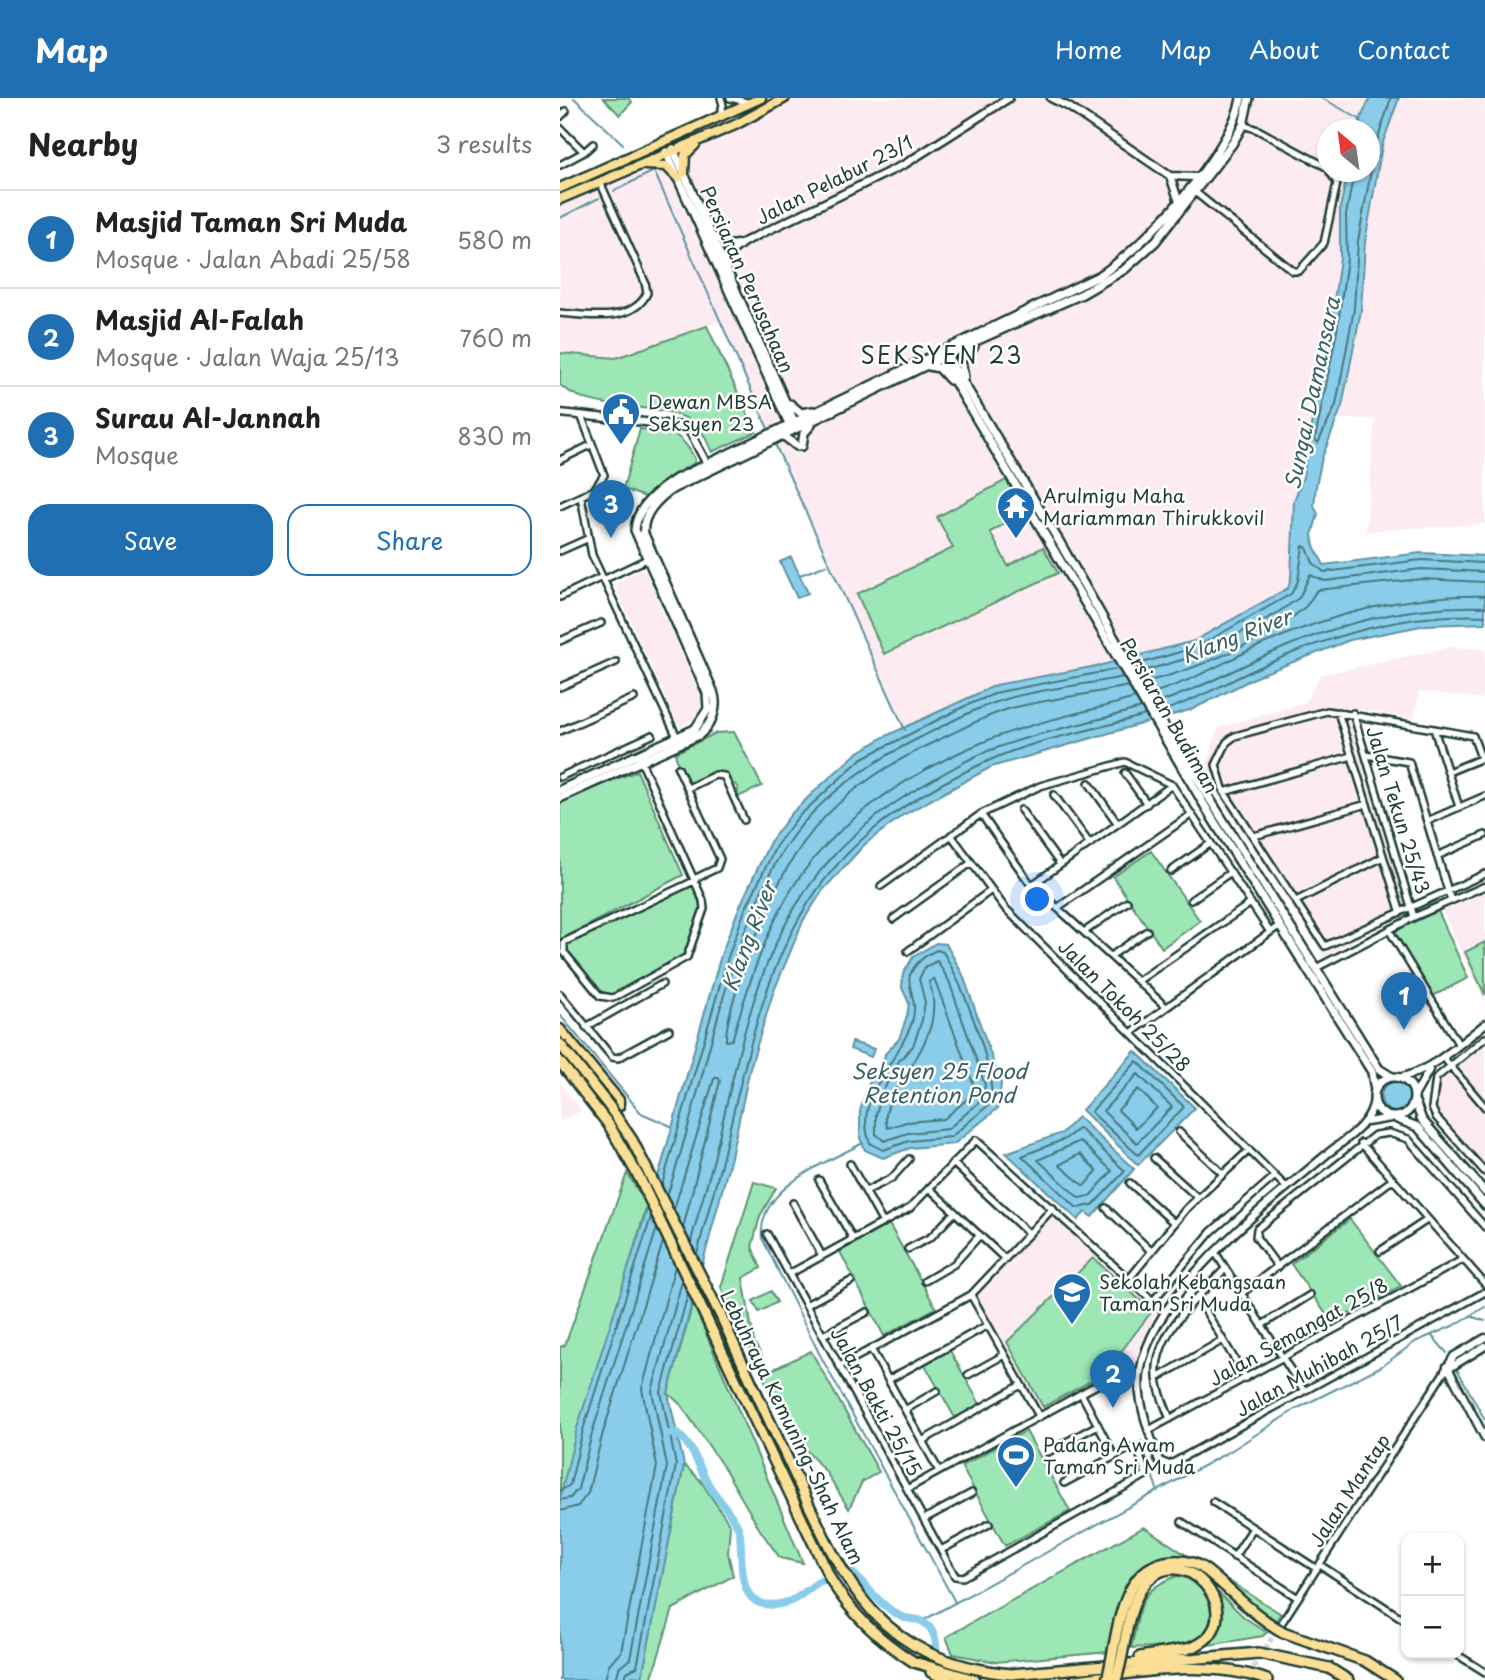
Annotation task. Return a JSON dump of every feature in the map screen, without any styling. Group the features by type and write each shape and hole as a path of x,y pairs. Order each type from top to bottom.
{"highway":[{"name":"Lebuhraya Kemuning-Shah Alam","path":"560,1044 609,1106 646,1166 833,1556 857,1595 880,1620 911,1645 945,1661 982,1672 1011,1674 1259,1653 1329,1668 1348,1680"},
{"name":"Lebuhraya Kemuning-Shah Alam","path":"560,1062 609,1125 640,1179 821,1562 839,1594 880,1639 915,1662 975,1680"},
{"path":"1107,1680 1131,1588 1146,1570 1167,1561 1193,1563 1205,1569 1249,1610 1281,1629 1365,1661 1395,1680"},
{"path":"1062,1670 1187,1649 1205,1639 1215,1622 1217,1603 1211,1589 1201,1578 1189,1572 1167,1570 1146,1583 1138,1596 1116,1680"},
{"path":"915,1662 948,1680"},
{"path":"1075,1680 1198,1669 1240,1673 1267,1680"}],"main road":[{"path":"560,188 761,98"},
{"path":"634,167 659,164 681,176 688,149 785,98"},
{"path":"560,798 640,758 701,723 709,701 647,559 635,525 648,502 676,479 778,435 839,401 942,354 1119,263 1148,237 1225,139 1236,119 1241,98"},
{"path":"794,427 813,422 926,366 942,354 1082,294 1125,269 1155,242 1195,192 1243,125 1249,98"},
{"path":"560,198 669,149 713,135"},
{"path":"669,149 674,137"},
{"path":"653,146 669,149"},
{"name":"Persiaran Perusahaan","path":"669,149 794,427"},
{"path":"600,182 604,169"},
{"path":"589,175 600,182"},
{"name":"Persiaran Perusahaan","path":"681,176 727,270 782,400"},
{"path":"965,393 961,360 978,340"},
{"name":"Persiaran Budiman","path":"942,354 1163,730 1372,1072 1374,1095"},
{"path":"926,366 939,368 965,393"},
{"path":"782,400 801,413 839,401"},
{"path":"778,435 783,422 782,400"},
{"path":"778,435 799,446 804,433 813,422"},
{"path":"560,790 699,735 706,729 715,710 713,691 642,527 659,499 709,467"},
{"name":"Persiaran Budiman","path":"1163,730 1380,1069 1396,1077"},
{"path":"560,1029 614,1093 618,1106 607,1115 600,1115 560,1069"},
{"path":"1485,1192 1422,1120 1407,1081 1396,1077 1385,1079 1374,1095 1377,1108 1393,1118 1418,1127 1485,1205"},
{"path":"1393,1118 1404,1116 1415,1098"}],"street":[{"path":"715,120 721,113 722,98"},
{"path":"730,98 752,103"},
{"name":"Jalan Pelabur 23/1","path":"727,270 730,253 744,242 899,168 1009,98"},
{"path":"1051,98 1069,107 1170,176 1196,177"},
{"path":"560,117 566,111"},
{"path":"1243,125 1258,130 1317,163"},
{"path":"560,128 584,152"},
{"path":"560,165 593,144"},
{"path":"1170,176 1178,200"},
{"path":"560,313 600,316 620,313 640,302 647,293 645,282 600,182"},
{"path":"1195,192 1293,271 1299,271 1324,243 1336,182"},
{"name":"Jalan Pelabur 23/1","path":"711,235 729,245 744,242"},
{"path":"560,413 682,426 690,432 709,467"},
{"path":"560,506 599,486 604,475 581,415"},
{"path":"560,460 591,445"},
{"path":"581,497 587,539 677,737"},
{"path":"560,551 587,539"},
{"path":"560,597 647,559"},
{"path":"560,641 601,623"},
{"path":"560,687 616,662"},
{"path":"560,732 634,698"},
{"path":"1448,772 1483,757 1473,736 1353,713 1327,711 1230,738 1216,765 1224,792 1325,946 1485,874"},
{"name":"Jalan Tekun 25/43","path":"1339,712 1400,910"},
{"name":"Jalan Tekun 25/43","path":"1353,713 1414,917"},
{"path":"1434,729 1459,807"},
{"path":"560,777 652,735"},
{"path":"1366,755 1409,762 1451,901"},
{"path":"1224,792 1352,756"},
{"path":"640,758 694,880 704,909 689,955 613,998 600,996 564,952 564,942 694,880 717,868 720,859 678,768"},
{"path":"599,759 604,771"},
{"path":"881,886 981,814 1040,786 1125,762 1172,785 1270,932"},
{"path":"1125,773 1147,804"},
{"path":"688,788 715,775 724,776 744,820"},
{"path":"1089,783 1118,824"},
{"path":"1032,885 1172,785"},
{"path":"1054,795 1090,844"},
{"path":"1427,821 1485,796"},
{"path":"1254,836 1367,804"},
{"path":"1021,810 1060,864"},
{"path":"981,814 1032,885 1165,1006"},
{"path":"1057,908 1192,814"},
{"name":"Jalan Tokoh 25/28","path":"951,835 990,891 1287,1188"},
{"path":"1437,856 1485,835"},
{"path":"1171,871 1211,843"},
{"path":"1296,901 1383,857"},
{"path":"893,919 971,863"},
{"path":"1191,900 1231,872"},
{"path":"1316,968 1414,917 1485,886"},
{"path":"908,951 990,891"},
{"path":"1084,932 1127,902"},
{"path":"1138,981 1251,903"},
{"path":"1131,1033 1280,925"},
{"path":"1389,930 1459,1045"},
{"path":"1111,956 1147,931"},
{"path":"586,1027 662,984"},
{"path":"626,990 632,1001"},
{"path":"560,994 612,1058 618,1058 668,1030"},
{"path":"1396,1077 1420,1072 1485,1024"},
{"path":"1485,1038 1436,1078 1432,1108 1441,1124 1485,1172"},
{"path":"1443,1057 1485,1107"},
{"path":"1415,1098 1435,1063"},
{"path":"1478,1098 1485,1092"},
{"path":"1169,1465 1159,1461 1149,1430 1140,1375 1147,1347 1165,1312 1215,1252 1251,1217 1365,1123 1373,1108 1374,1095"},
{"path":"1365,1123 1393,1118"},
{"path":"1179,1132 1223,1174"},
{"path":"1278,1267 1256,1237 1257,1229 1361,1143 1375,1135 1402,1135 1485,1227"},
{"path":"789,1274 910,1208 972,1142 981,1141 1165,1312"},
{"path":"1361,1143 1485,1284"},
{"path":"1129,1279 1150,1250 1197,1198 1249,1150"},
{"path":"1154,1158 1197,1198"},
{"path":"866,1191 892,1178 909,1159"},
{"path":"953,1163 1029,1234"},
{"path":"850,1164 883,1223"},
{"path":"1153,1301 1211,1232 1275,1176"},
{"path":"818,1180 853,1239"},
{"path":"1242,1293 1392,1180"},
{"path":"1130,1183 1174,1223"},
{"path":"929,1188 1005,1259"},
{"path":"793,1203 822,1256"},
{"path":"840,1366 971,1295 1053,1208"},
{"path":"1106,1208 1150,1250"},
{"path":"908,1249 931,1237 954,1212"},
{"path":"1380,1251 1427,1220"},
{"name":"Jalan Bakti 25/15","path":"767,1234 955,1576 963,1577 1146,1478 1138,1449 1132,1447 1114,1456"},
{"path":"925,1281 954,1264 980,1236"},
{"path":"1215,1252 1304,1391"},
{"name":"Jalan Semangat 25/8","path":"1149,1430 1462,1260"},
{"path":"1170,1419 1157,1378 1163,1350 1177,1318 1226,1269"},
{"path":"806,1305 851,1281"},
{"name":"Jalan Muhibah 25/7","path":"1169,1465 1485,1292"},
{"path":"971,1295 1039,1416"},
{"path":"1262,1325 1310,1295"},
{"path":"1197,1297 1246,1378"},
{"path":"823,1335 867,1312"},
{"path":"888,1380 988,1325"},
{"path":"1447,1369 1454,1356 1485,1338"},
{"path":"1157,1378 1223,1340"},
{"path":"1447,1369 1485,1346"},
{"path":"871,1349 939,1471"},
{"path":"968,1376 1004,1355"},
{"path":"1447,1369 1485,1438"},
{"name":"Jalan Mantap","path":"1281,1629 1298,1598 1447,1369"},
{"path":"907,1489 1102,1382 1140,1375"},
{"path":"922,1441 1021,1385"},
{"path":"905,1410 937,1391"},
{"path":"1065,1483 1114,1456 1081,1393"},
{"path":"1048,1452 1098,1425"},
{"path":"924,1519 972,1493"},
{"path":"1213,1502 1401,1618"},
{"path":"1182,1522 1298,1598"},
{"path":"941,1550 989,1524"},
{"path":"1234,1557 1253,1528"},
{"path":"1464,1658 1485,1672"}],"shaded area":[{"path":"772,98 1370,98 1360,119 1317,119 1317,182 1346,182 1340,208 1340,258 1330,331 1318,382 1303,477 1294,501 1291,579 1288,588 1194,641 1102,665 996,685 904,728 720,321 616,358 560,353 560,193"},
{"path":"1399,98 1485,98 1485,524 1366,531 1375,419 1338,419 1361,310 1365,242 1376,182 1380,182 1382,145"},
{"path":"641,570 645,571 701,697 701,708 693,720 682,726 678,725 615,587 618,581"},
{"path":"1452,647 1485,649 1485,699 1419,691 1414,719 1347,707 1406,913 1324,957 1204,774 1218,728 1306,702 1320,675"},
{"path":"1485,892 1485,1003 1442,910"},
{"path":"1485,1031 1485,1177 1432,1118 1427,1106 1429,1076"},
{"path":"560,1083 581,1111 560,1122"},
{"name":"Sekolah Kebangsaan Taman Sri Muda","path":"1054,1213 1157,1311 1142,1341 1133,1372 1105,1377 1042,1410 976,1295"}],"green space":[{"path":"603,98 628,98 632,102 620,115"},
{"path":"707,326 756,432 712,452 701,430 687,418 653,409 595,402 560,385 560,353 616,358"},
{"path":"640,429 673,434 684,442 695,459 694,463 666,479 645,497 623,489"},
{"path":"1006,480 1025,513 990,532 1008,566 1043,547 1058,573 884,654 857,594 953,548 937,517"},
{"path":"734,732 762,786 738,797 738,787 724,777 714,774 689,785 679,769 675,753 716,733"},
{"path":"637,771 683,875 560,940 560,801"},
{"path":"1151,851 1200,921 1162,948 1113,877"},
{"path":"693,885 701,908 686,954 616,993 610,995 599,990 566,950 567,942 571,939"},
{"path":"1438,911 1468,978 1433,996 1394,931"},
{"path":"1485,942 1485,995 1465,952"},
{"path":"627,1173 647,1205 560,1498 560,1347 565,1345"},
{"path":"754,1182 776,1188 760,1216 752,1247 761,1268 743,1278 754,1342 770,1371 811,1351 879,1472 862,1482 849,1509 826,1472 788,1430 721,1287"},
{"path":"1350,1219 1401,1286 1332,1323 1291,1264"},
{"path":"889,1224 936,1308 884,1336 840,1252"},
{"path":"1093,1258 1152,1311 1104,1374 1043,1407 1007,1342"},
{"path":"771,1291 777,1302 759,1312 753,1301"},
{"path":"693,1303 803,1563 780,1558 760,1530 726,1471 681,1405 668,1393"},
{"path":"949,1349 980,1404 955,1418 924,1363"},
{"name":"Padang Awam Taman Sri Muda","path":"1026,1431 1070,1511 1005,1546 961,1466"},
{"path":"684,1465 700,1480 730,1525 728,1553 733,1576 673,1609 651,1680 630,1680 632,1676 642,1677"},
{"path":"1144,1527 1186,1555 1164,1558 1148,1564 1136,1573 1121,1599 1109,1652 996,1662 953,1654 946,1637"},
{"path":"1212,1570 1281,1614 1274,1622 1254,1610"},
{"path":"1177,1576 1197,1584 1204,1592 1212,1612 1206,1632 1197,1640 1182,1645 1131,1648 1139,1612 1147,1595 1154,1588"},
{"path":"1220,1594 1245,1618 1267,1632 1263,1636 1209,1645 1220,1621"}],"water":[{"path":"1370,98 1399,98 1380,156 1380,119 1360,119"},
{"name":"Klang River","path":"1346,182 1376,182 1365,242 1361,310 1342,406 1322,458 1316,486 1314,506 1318,514 1312,535 1314,546 1324,565 1421,553 1485,556 1485,623 1426,625 1350,640 1262,674 1193,709 991,767 903,815 865,844 823,890 803,921 773,993 750,1068 731,1157 668,1393 684,1465 642,1677 632,1676 630,1680 560,1680 560,1498 577,1428 662,1163 721,955 739,908 770,842 792,813 818,788 857,753 884,737 996,685 1102,665 1194,641 1288,588 1291,579 1294,501 1303,477 1318,382 1330,331 1340,258 1340,208"},
{"path":"791,557 808,593 797,598 780,562"},
{"name":"Seksyen 25 Flood Retention Pond","path":"936,943 946,944 963,975 1001,1084 998,1108 954,1144 910,1148 883,1158 865,1150 860,1138 860,1111 870,1081 883,1063 885,1054 899,1039 907,1016 909,1003 902,988 903,974 913,957"},
{"path":"852,1042 874,1049 871,1057 850,1049"},
{"path":"1135,1051 1195,1108 1138,1165 1082,1110"},
{"path":"1396,1082 1407,1086 1411,1097 1407,1108 1396,1112 1385,1108 1381,1097 1385,1086"},
{"path":"1078,1117 1134,1169 1092,1217 1085,1212 1078,1220 1006,1153 1062,1133"}],"waterway":[{"path":"574,98 623,144"},
{"path":"1322,98 1359,119"},
{"path":"614,191 654,171 769,431"},
{"path":"560,218 599,198"},
{"path":"774,442 905,730"},
{"path":"800,575 827,565"},
{"path":"560,1015 641,1113 671,1126"},
{"path":"863,1143 813,1168 782,1191 770,1204 763,1220 762,1238 820,1355 955,1602"},
{"path":"922,1621 1232,1450 1296,1409 1382,1366 1415,1342 1455,1325 1485,1307"},
{"path":"1470,1316 1485,1321"},
{"path":"1432,1336 1447,1353"},
{"path":"1457,1369 1485,1420"},
{"path":"669,1434 677,1433 688,1445 710,1487 738,1527 743,1576 746,1589 753,1599 764,1604 785,1603 821,1581 852,1572 888,1608 902,1617 919,1620 932,1630 936,1646 933,1680"},
{"path":"1141,1441 1157,1489"}],"tunnel":[{"path":"1245,1680 1279,1627"}],"place":[{"name":"Dewan MBSA Seksyen 23","path":"621,446"},
{"name":"Surau Al-Jannah","path":"611,538"},
{"name":"Arulmigu Maha Mariamman Thirukkovil","path":"1016,540"},
{"name":"Masjid Taman Sri Muda","path":"1404,1030"},
{"name":"Sekolah Kebangsaan Taman Sri Muda","path":"1072,1326"},
{"name":"Masjid Al-Falah","path":"1113,1408"},
{"name":"Padang Awam Taman Sri Muda","path":"1016,1489"}],"district":[{"name":"SEKSYEN 23","path":"942,354"}],"water label":[{"name":"Sungai Damansara","path":"1311,393"}]}
